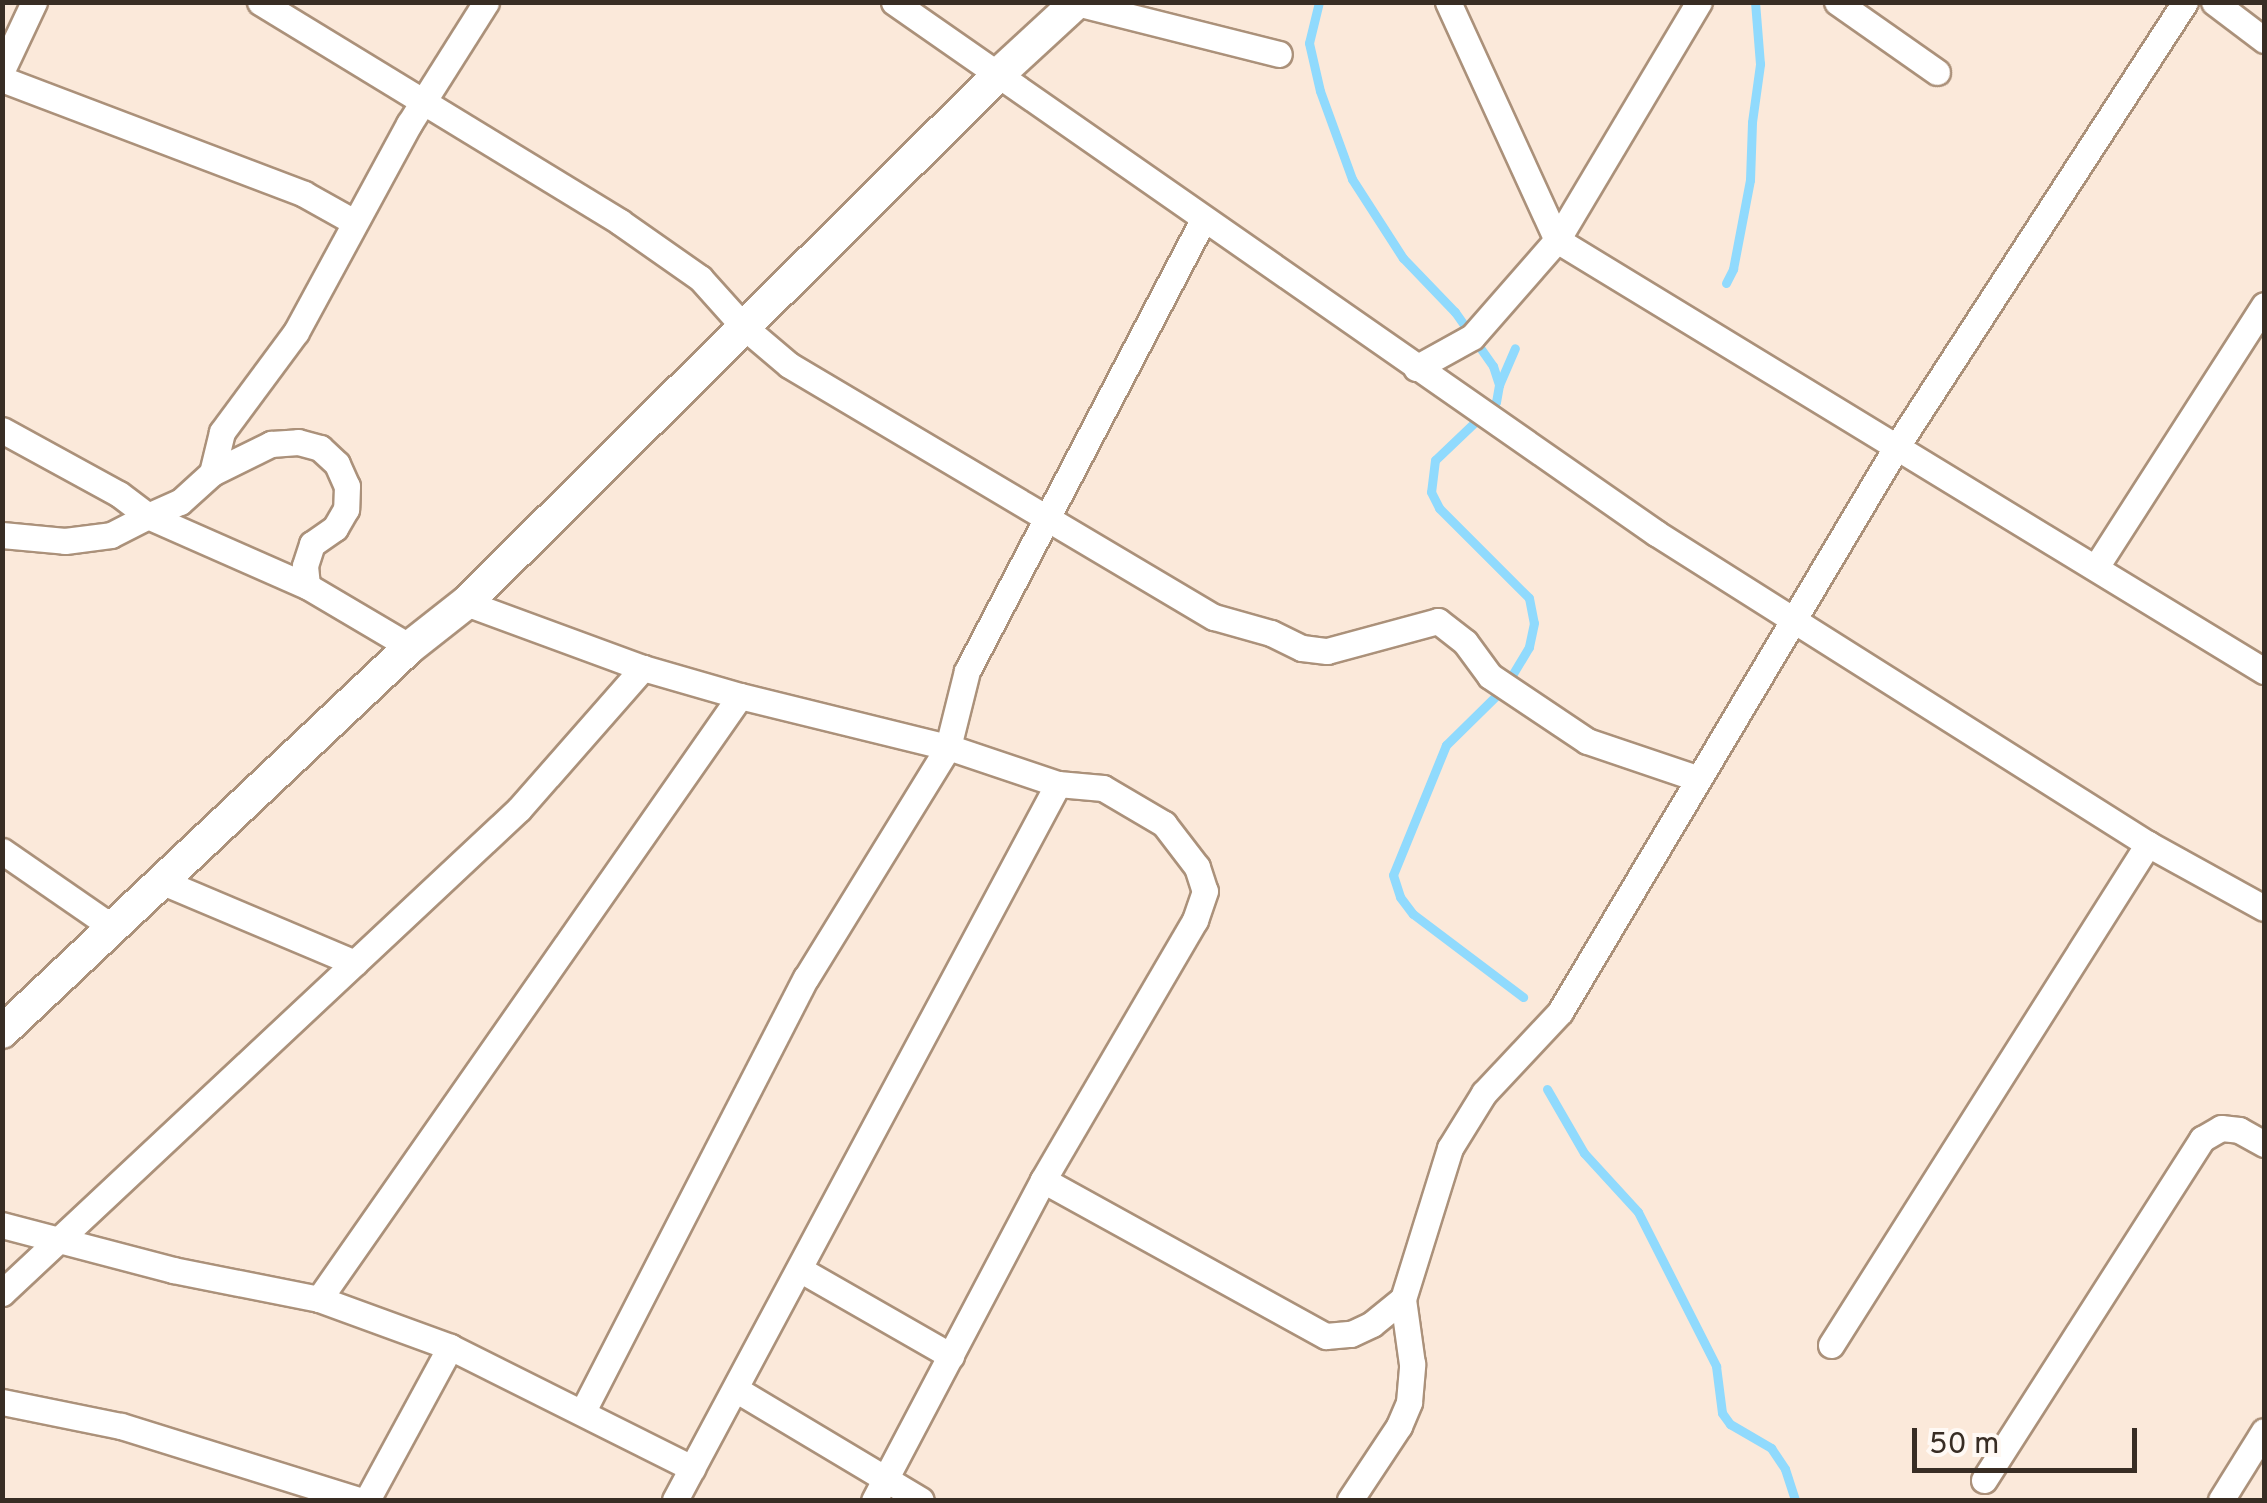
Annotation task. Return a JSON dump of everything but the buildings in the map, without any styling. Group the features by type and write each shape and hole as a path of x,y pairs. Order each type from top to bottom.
{"street":[{"path":"2,70 34,2"},
{"path":"260,2 684,266 725,300 743,326 790,365 1214,618 1271,633 1302,648 1327,651 1438,621 1465,642 1490,676 1587,742 1696,778"},
{"path":"212,472 222,432 296,332 354,222 486,2"},
{"path":"894,2 1416,368 1792,622 2148,844 2264,908"},
{"path":"1448,2 1557,240 2264,671"},
{"path":"1416,368 1472,338 1557,240 1699,2"},
{"path":"1838,2 1937,72"},
{"path":"1350,1500 1398,1426 1408,1402 1412,1364 1403,1299 1450,1148 1484,1093 1560,1012 1897,446 2185,2"},
{"path":"2214,2 2264,40"},
{"path":"2,1032 410,647 466,603 1000,73 1076,3 1279,54"},
{"path":"2,78 304,194 354,222"},
{"path":"583,1410 806,978 948,746 967,672 1203,220"},
{"path":"2096,567 2264,304"},
{"path":"2,430 119,494 148,516 306,586 410,647"},
{"path":"2,535 65,541 111,535 180,502 212,472 271,444 298,442 320,448 337,464 346,486 346,509 335,528 312,544 305,566 306,586"},
{"path":"466,603 643,668 740,696 948,746 1058,784 1103,788 1164,824 1197,867 1205,891 1195,920 1044,1180 879,1489"},
{"path":"2,1293 519,809 643,668"},
{"path":"319,1299 740,696"},
{"path":"675,1500 1058,784"},
{"path":"1832,1345 2148,844"},
{"path":"2,850 112,927"},
{"path":"163,882 355,962"},
{"path":"1984,1480 2202,1140 2221,1128 2240,1130 2264,1144"},
{"path":"1044,1180 1326,1336 1351,1334 1372,1324 1403,1299"},
{"path":"2,1225 173,1270 319,1299 450,1347 583,1410 692,1468"},
{"path":"801,1270 952,1356"},
{"path":"367,1500 450,1347"},
{"path":"737,1390 879,1489 921,1500"},
{"path":"2,1402 121,1426 358,1500"},
{"path":"2221,1500 2264,1431"}],"waterway":[{"path":"1319,2 1309,43 1320,91 1352,179 1403,258 1455,312 1493,366 1499,385 1496,402 1435,460 1431,492 1439,508 1529,598 1534,623 1529,647 1505,687 1446,745 1393,875 1400,897 1413,914 1523,997"},
{"path":"1726,283 1733,269 1750,180 1760,64 1755,2"},
{"path":"1499,385 1515,348"},
{"path":"1547,1089 1584,1153 1638,1212 1716,1366 1722,1413 1730,1424 1771,1448 1785,1469 1795,1500"}]}
